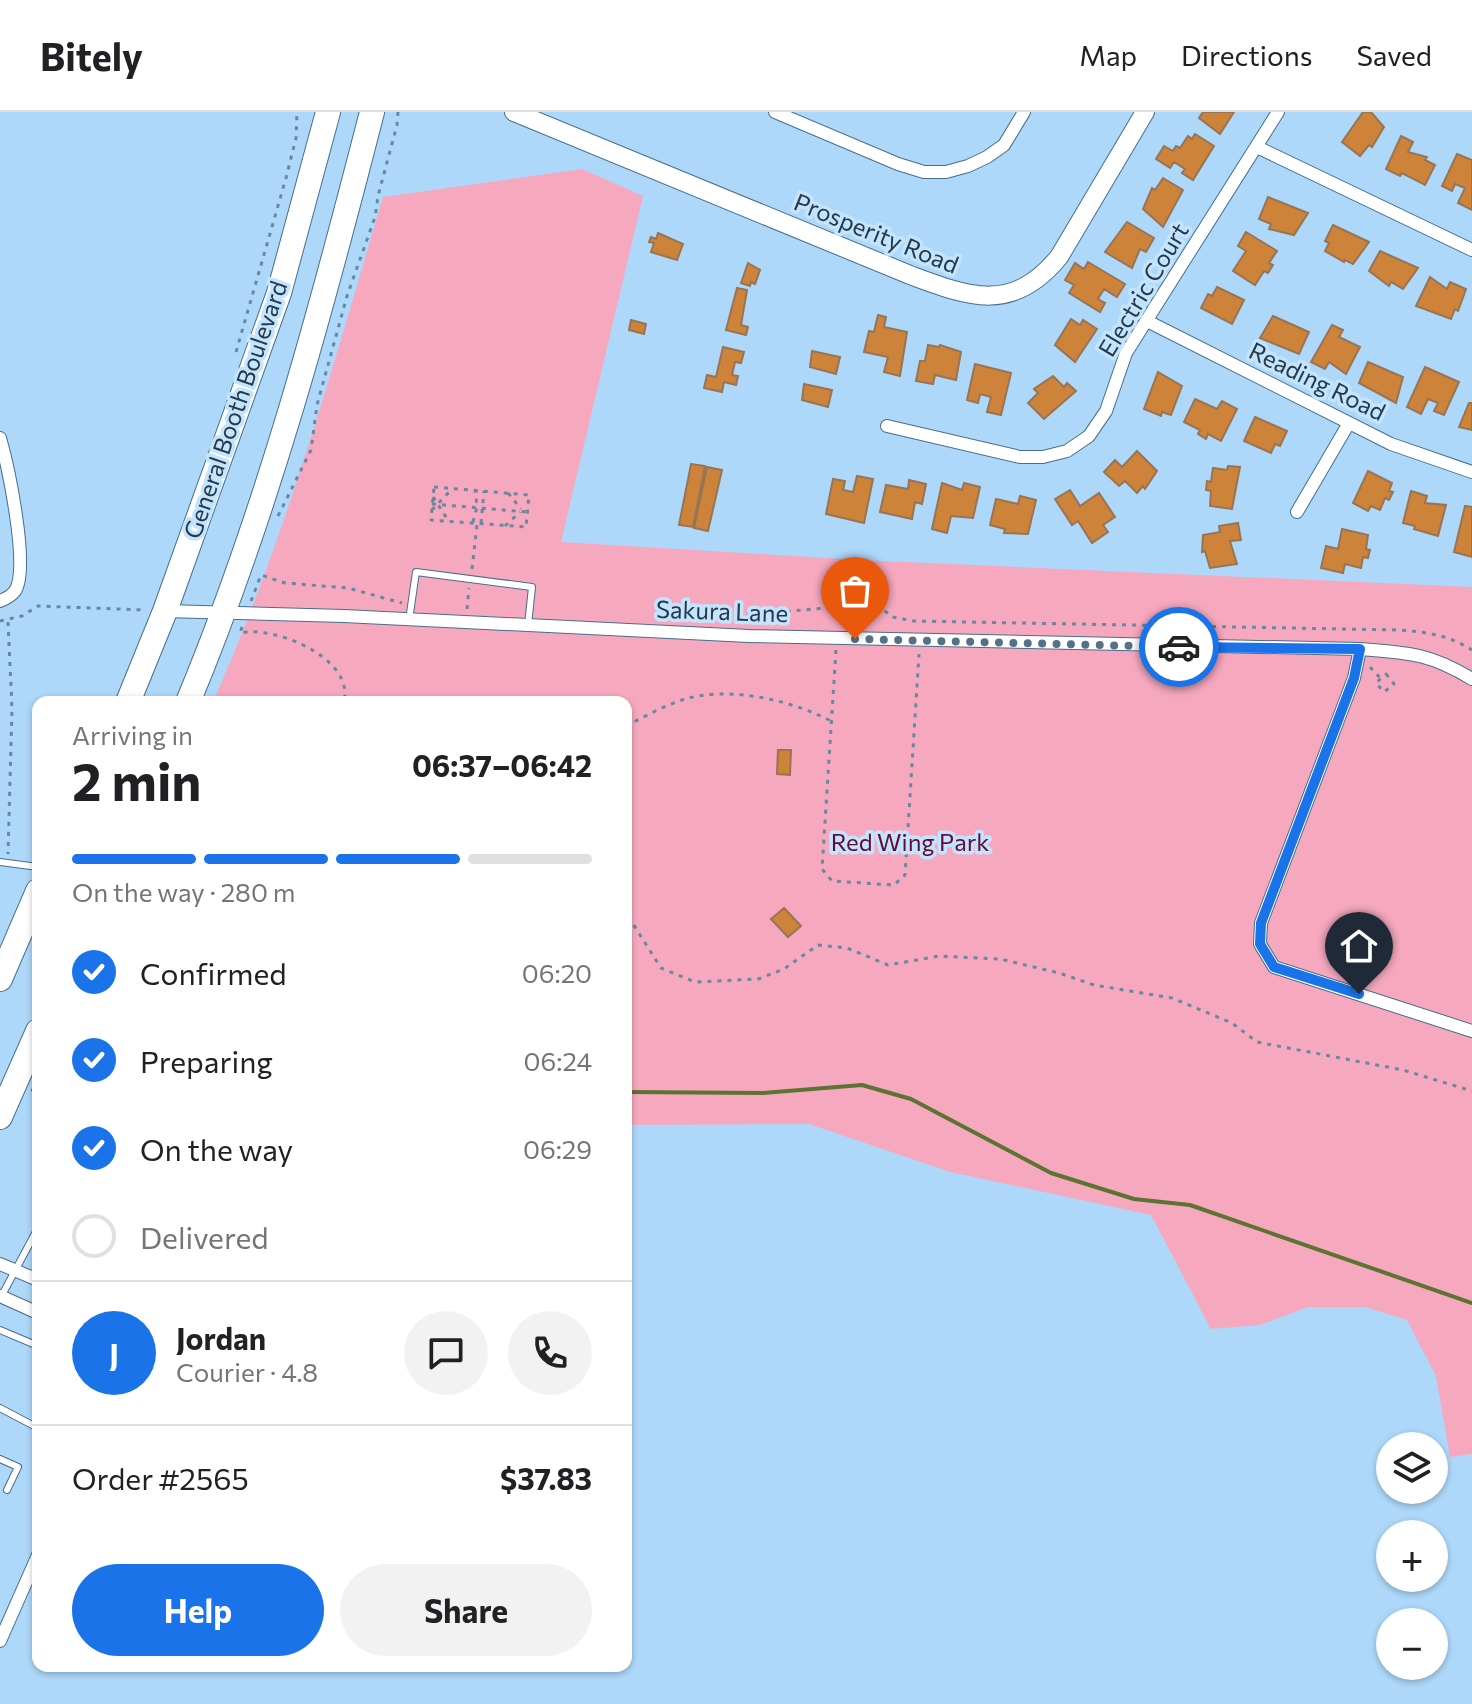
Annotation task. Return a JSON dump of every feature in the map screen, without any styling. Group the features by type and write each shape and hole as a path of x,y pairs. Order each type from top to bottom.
{"highway":[{"path":"281,284 289,213 313,112"},
{"name":"General Booth Boulevard","path":"130,696 157,611 281,284 328,112"},
{"name":"General Booth Boulevard","path":"191,696 236,612 372,112"},
{"path":"0,979 32,905"},
{"path":"0,1117 32,1045"}],"street":[{"name":"Prosperity Road","path":"514,112 910,275 968,296 982,297 1010,292 1048,271 1145,112"},
{"path":"775,112 898,164 924,172 946,172 968,166 1004,145 1024,112"},
{"name":"Electric Court","path":"887,426 1020,457 1043,457 1067,451 1089,436 1106,411 1126,353 1278,112"},
{"path":"1257,147 1472,250"},
{"name":"Reading Road","path":"1147,321 1391,444 1472,472"},
{"path":"1297,512 1349,423"},
{"path":"0,438 5,482 18,533 21,573 15,591 0,601"},
{"name":"Sakura Lane","path":"157,611 837,639 1360,649 1423,654 1444,662 1472,679"},
{"path":"1360,649 1354,678 1261,923 1260,944 1274,967 1472,1031"},
{"path":"0,1264 32,1277"},
{"path":"0,1297 32,1310"},
{"path":"1,1638 32,1568"}],"lane":[{"path":"409,620 416,572 532,587 528,625"},
{"path":"2,862 32,866"},
{"path":"0,1297 32,1242"},
{"path":"0,1330 32,1343"},
{"path":"0,1408 32,1425"},
{"path":"0,1459 18,1467 7,1490"}],"path":[{"path":"235,355 286,178 296,138 297,112"},
{"path":"277,518 311,450 317,405 347,296 375,217 398,112"},
{"path":"449,522 435,504 434,487 529,495 528,512 526,527 472,524 449,522 431,520 435,504 452,489"},
{"path":"475,490 481,524"},
{"path":"472,524 484,491"},
{"path":"508,493 527,518"},
{"path":"435,504 528,512"},
{"path":"505,526 528,505"},
{"path":"258,566 261,575"},
{"path":"261,575 236,612 240,633 257,630 323,654 340,674 346,696"},
{"path":"261,575 285,583 348,588 411,605"},
{"path":"0,621 8,622 38,606 157,611"},
{"path":"694,619 765,615 834,606 879,606 892,617 914,621 1411,631 1434,633 1472,650"},
{"path":"466,612 477,614"},
{"path":"2,862 9,850 12,708 8,622"},
{"path":"837,639 822,869 832,881 894,885 905,875 920,641"},
{"path":"632,723 684,699 729,695 775,699 809,710 832,722"},
{"path":"632,923 661,968 695,982 758,979 784,969 818,945 847,948 888,965 939,956 1000,959 1094,985 1172,998 1232,1023 1257,1042 1403,1070 1472,1091"}],"green space":[{"name":"Red Wing Park","path":"582,169 643,196 561,542 860,560 1472,587 1472,1454 1450,1457 1436,1376 1407,1320 1365,1307 1308,1307 1260,1325 1211,1329 1151,1215 950,1172 809,1124 632,1125 632,696 216,696 263,579 326,388 383,197"}],"building":[{"path":"1203,112 1234,112 1220,134 1199,118"},
{"path":"1363,112 1371,112 1384,127 1372,147 1369,145 1360,156 1342,142"},
{"path":"1195,134 1214,146 1193,180 1182,173 1185,169 1174,162 1170,168 1156,159 1164,146 1173,151 1176,146 1180,148 1188,136 1192,139"},
{"path":"1401,136 1413,142 1408,152 1427,157 1425,160 1435,165 1425,185 1386,169"},
{"path":"1457,154 1472,160 1472,210 1458,203 1465,188 1455,184 1452,191 1442,186"},
{"path":"1163,178 1183,190 1163,227 1143,209 1152,188 1155,190"},
{"path":"1268,197 1308,213 1294,235 1269,229 1271,224 1259,219"},
{"path":"1127,222 1154,238 1146,252 1140,249 1132,268 1105,252"},
{"path":"1333,225 1369,242 1353,264 1325,251 1329,243 1325,241"},
{"path":"1246,232 1277,251 1269,263 1273,265 1268,273 1264,271 1255,285 1233,271 1246,251 1238,246"},
{"path":"658,233 683,244 677,260 651,252 654,243 649,242 651,237 656,239"},
{"path":"1380,251 1418,268 1403,289 1391,282 1389,286 1369,271"},
{"path":"1088,262 1125,284 1117,297 1104,289 1098,299 1105,303 1100,312 1069,293 1074,285 1065,280 1075,263 1084,269"},
{"path":"748,263 760,270 755,284 751,282 750,286 741,283"},
{"path":"1430,277 1447,289 1450,282 1466,289 1458,311 1455,309 1451,319 1416,306"},
{"path":"1217,287 1244,300 1232,324 1201,308 1208,294 1212,296"},
{"path":"737,288 747,290 741,325 748,327 746,335 726,330"},
{"path":"878,315 886,317 884,327 907,332 900,376 884,372 888,357 864,352 869,331 874,332"},
{"path":"1273,316 1309,332 1299,354 1260,338"},
{"path":"1071,319 1080,325 1083,320 1097,329 1075,362 1055,345"},
{"path":"631,320 646,324 644,334 629,330"},
{"path":"1332,325 1343,330 1339,337 1360,347 1346,374 1329,362 1325,369 1311,362"},
{"path":"928,345 940,345 961,352 956,380 935,375 933,384 916,381 920,361 925,361"},
{"path":"723,347 744,352 741,363 735,362 732,375 738,376 736,385 724,382 722,392 704,388 707,375 716,377"},
{"path":"812,351 840,357 836,374 810,367"},
{"path":"1368,362 1403,377 1396,403 1359,383"},
{"path":"975,364 1011,373 1001,415 987,412 991,397 980,394 978,403 967,400"},
{"path":"1425,367 1459,382 1444,415 1434,411 1438,403 1428,399 1421,414 1407,407"},
{"path":"1158,372 1182,386 1171,415 1162,412 1161,416 1144,409"},
{"path":"1053,376 1064,387 1067,383 1076,391 1044,419 1028,403 1038,393 1034,389"},
{"path":"804,384 832,390 828,407 802,400"},
{"path":"1195,399 1217,409 1222,401 1237,409 1221,441 1208,434 1206,439 1198,434 1200,430 1184,422"},
{"path":"1469,403 1472,403 1472,430 1459,427"},
{"path":"1255,417 1287,431 1280,446 1275,444 1271,453 1244,441"},
{"path":"1137,451 1157,471 1145,489 1143,486 1137,493 1125,481 1119,486 1104,472 1115,460 1122,467"},
{"path":"691,464 705,466 693,527 679,525"},
{"path":"1228,466 1240,467 1232,509 1210,506 1211,491 1206,490 1207,481 1211,482 1213,468 1227,470"},
{"path":"707,467 722,470 708,531 694,528"},
{"path":"1368,471 1392,483 1389,491 1393,492 1389,500 1385,498 1380,510 1371,506 1368,511 1353,503"},
{"path":"857,476 873,479 864,523 826,514 833,479 845,481 843,490 853,492"},
{"path":"909,480 926,484 922,504 915,502 912,519 880,512 886,485 908,489"},
{"path":"942,483 962,490 964,483 980,487 973,518 951,516 947,533 932,529"},
{"path":"1070,490 1080,506 1099,493 1115,517 1103,525 1108,532 1092,543 1078,521 1072,525 1055,499"},
{"path":"1411,491 1427,496 1425,503 1446,505 1438,536 1403,523"},
{"path":"1020,496 1036,500 1028,534 1004,533 1005,529 990,525 996,499 1018,504"},
{"path":"1465,506 1472,507 1472,557 1454,552"},
{"path":"1238,523 1241,540 1230,541 1237,564 1210,568 1205,551 1202,552 1203,535 1220,532 1219,526"},
{"path":"1342,529 1368,535 1368,558 1363,557 1361,568 1345,564 1343,573 1321,568 1326,546 1338,549"},
{"path":"778,750 791,750 790,775 777,774"},
{"path":"784,908 801,926 788,937 771,919"}],"waterway":[{"path":"632,1092 763,1093 862,1085 911,1099 1051,1173 1134,1199 1190,1205 1472,1303"}],"way so far":[{"path":"855,639 1179,647"}],"route":[{"path":"1179,647 1360,649 1354,678 1261,923 1260,944 1274,967 1359,994"}]}
